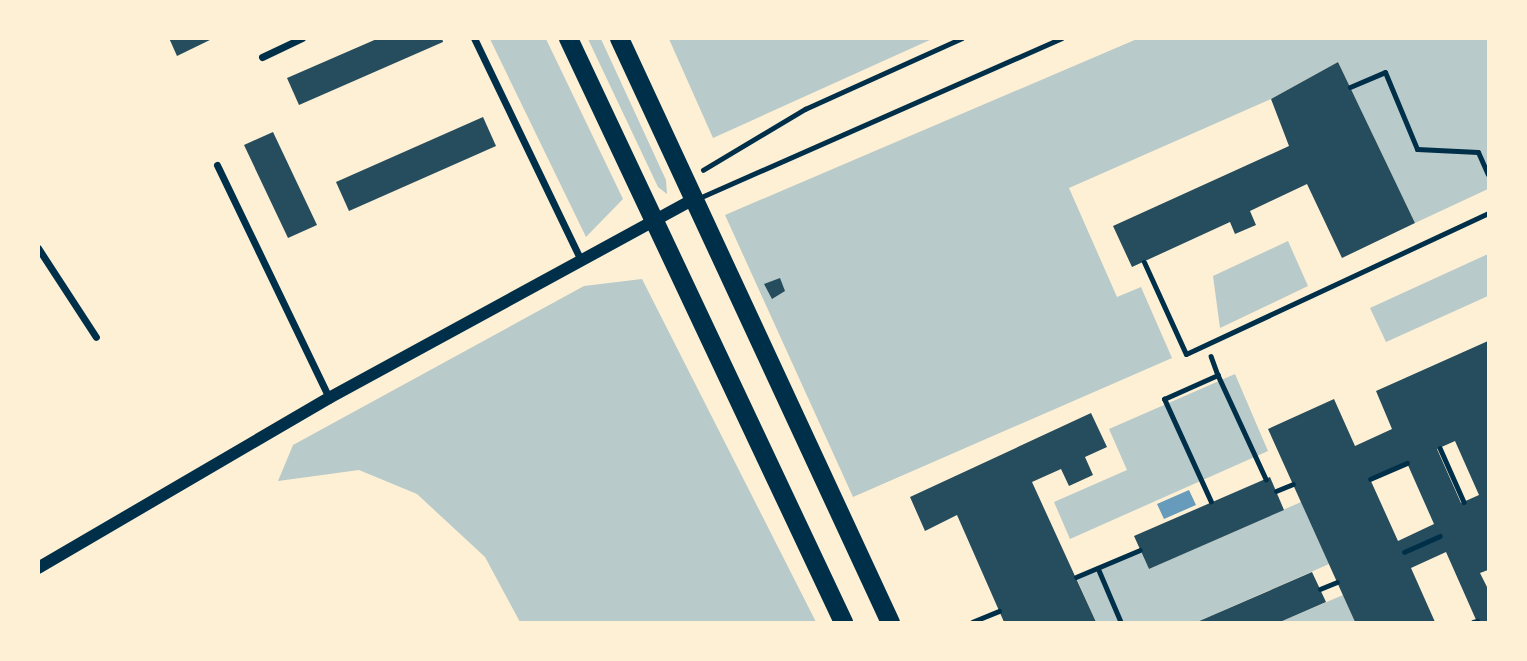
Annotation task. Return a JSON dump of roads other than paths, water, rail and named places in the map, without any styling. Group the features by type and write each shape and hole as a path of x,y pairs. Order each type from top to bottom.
{"highway":[{"path":"568,38 652,222 843,622"},
{"path":"619,38 890,622"}],"street":[{"path":"262,57 302,38"},
{"path":"474,38 581,260"},
{"path":"217,165 329,398"},
{"path":"38,568 329,398 692,200"},
{"path":"39,250 96,337"}],"lane":[{"path":"692,200 1061,38"},
{"path":"1350,87 1385,72 1417,149 1478,152 1489,174"},
{"path":"1144,262 1186,354 1489,213"}],"water":[{"path":"1189,490 1196,505 1164,519 1157,504"}]}
